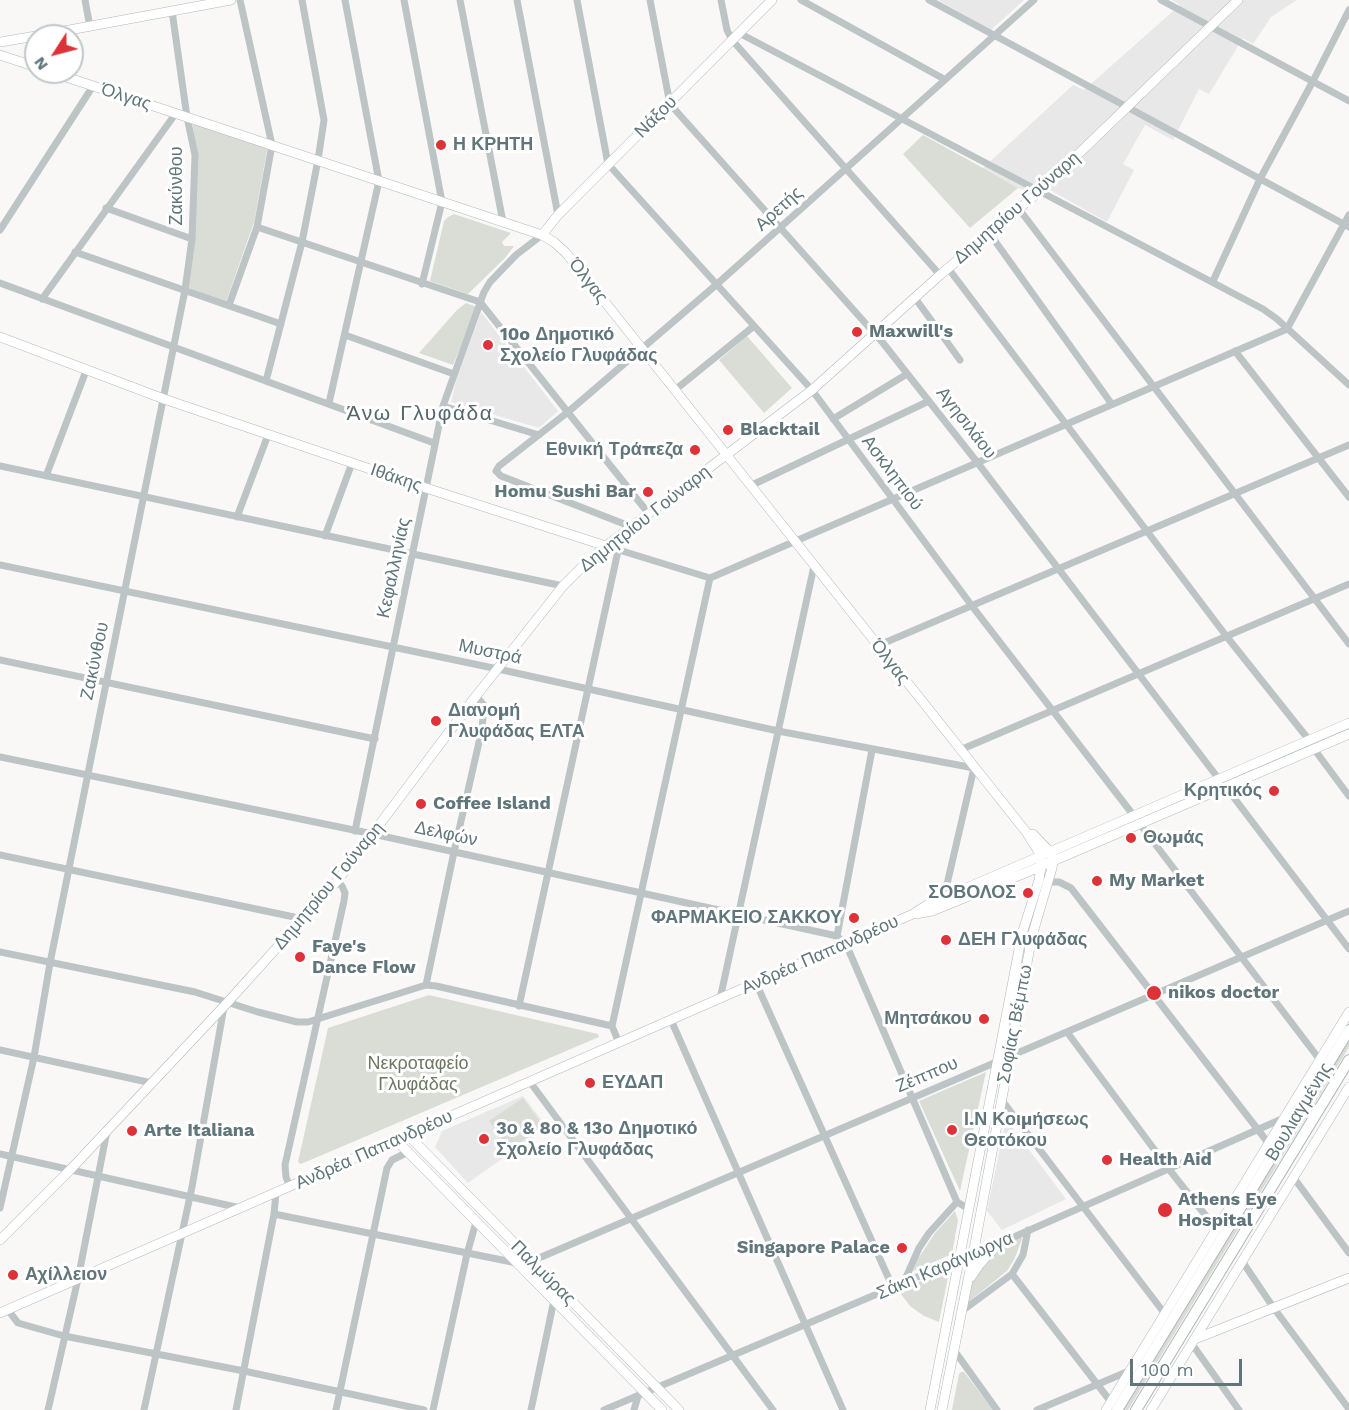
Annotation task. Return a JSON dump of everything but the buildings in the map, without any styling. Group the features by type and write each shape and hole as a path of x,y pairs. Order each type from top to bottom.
{"main road":[{"path":"84,28 231,0"},
{"name":"Νάξου","path":"543,235 558,214 772,0"},
{"name":"Δημητρίου Γούναρη","path":"0,1240 4,1228 71,1169 226,1004 337,881 476,696 563,586 606,546 812,390 948,268 1040,191 1238,0"},
{"path":"0,42 24,38"},
{"path":"0,55 24,63"},
{"name":"Όλγας","path":"84,83 543,235 567,253 1018,823 1035,836 1046,859"},
{"name":"Ιθάκης","path":"0,337 86,371 268,435 606,546"},
{"name":"Ανδρέα Παπανδρέου","path":"1136,819 1225,786 1312,745 1349,723"},
{"name":"Ανδρέα Παπανδρέου","path":"913,914 932,911 1136,819 1218,778 1349,734"},
{"name":"Ανδρέα Παπανδρέου","path":"4,1312 846,944 913,914 944,897 1046,859"},
{"name":"Σοφίας Βέμπω","path":"942,1410 1032,936 1048,882 1046,859"},
{"name":"Σοφίας Βέμπω","path":"930,1410 1022,934 1046,859"},
{"path":"1112,1407 1129,1371 1349,1012"},
{"name":"Βουλιαγμένης","path":"1112,1407 1349,1030"},
{"name":"Βουλιαγμένης","path":"1136,1410 1349,1060"},
{"path":"1325,1100 1348,1093"},
{"path":"1151,1410 1242,1260 1348,1093"},
{"name":"Παλμύρας","path":"408,1135 679,1410"},
{"name":"Παλμύρας","path":"396,1140 554,1300 641,1395 662,1410"},
{"path":"967,1284 979,1265 999,1243"},
{"path":"1193,1342 1273,1307 1349,1278"}],"street":[{"path":"85,0 90,27"},
{"path":"229,305 256,226 272,145 240,0"},
{"path":"266,381 302,242 324,120 302,0"},
{"path":"329,403 380,181 345,0"},
{"path":"404,0 442,201 422,284"},
{"path":"460,0 503,222"},
{"path":"517,0 558,214"},
{"path":"577,0 608,165"},
{"path":"650,0 670,104"},
{"path":"721,0 727,30 736,37 903,119 1263,309 1349,385"},
{"path":"801,0 944,79"},
{"path":"929,0 1347,226"},
{"name":"Αρετής","path":"632,527 501,477 496,473 499,466 568,412 716,285 1034,0"},
{"path":"1161,0 1349,101"},
{"path":"1213,281 1260,179 1349,10"},
{"name":"Ζακύνθου","path":"0,1208 34,1057 50,963 185,290 192,239 195,156 172,11"},
{"path":"736,37 940,275"},
{"path":"0,230 93,86"},
{"name":"Αγησιλάου","path":"670,104 875,334 977,462 1218,778"},
{"path":"42,299 176,113"},
{"name":"Ασκληπιού","path":"608,165 812,390 972,606 1320,1060"},
{"path":"106,208 192,239"},
{"path":"1019,209 1349,644"},
{"path":"619,1043 612,1026 710,578 1152,385 1287,329 1347,226 1349,215"},
{"path":"256,226 480,302 650,513"},
{"path":"990,234 1111,403"},
{"name":"Κεφαλληνίας","path":"355,831 443,406 480,302 490,282 516,255 543,235"},
{"path":"75,252 282,324"},
{"path":"948,268 1349,796"},
{"path":"0,283 434,443"},
{"path":"915,298 960,360"},
{"path":"675,390 754,326"},
{"path":"345,335 454,374"},
{"path":"1235,351 1349,497"},
{"path":"46,476 86,371"},
{"path":"833,419 907,374"},
{"path":"750,486 849,441 929,401"},
{"path":"443,406 539,435"},
{"path":"237,517 268,435"},
{"path":"877,646 1349,445"},
{"path":"325,536 352,463"},
{"path":"0,466 563,586"},
{"name":"Ιθάκης","path":"606,546 710,578"},
{"path":"519,1006 618,551"},
{"name":"Μυστρά","path":"0,565 498,669 681,711 872,750 974,768"},
{"path":"720,999 814,566"},
{"path":"960,750 1349,584"},
{"path":"0,660 375,738"},
{"path":"426,985 485,711 482,700 476,696"},
{"path":"837,936 872,750"},
{"name":"Δελφών","path":"0,758 87,777 163,790 549,872 837,936 846,944"},
{"path":"944,897 974,768"},
{"path":"1225,786 1349,949"},
{"path":"0,855 294,917 301,922"},
{"path":"290,1187 285,1166 344,901 345,893 337,881"},
{"path":"1048,882 1059,882 1071,888 1269,1144"},
{"name":"Ζέππου","path":"274,1215 517,1263 532,1261 1349,911"},
{"path":"846,944 957,1202 969,1209"},
{"path":"0,952 195,992 226,1004 297,1022 317,1020 426,985 612,1026"},
{"path":"756,983 893,1288"},
{"path":"144,1410 226,1004"},
{"path":"671,1020 843,1410"},
{"path":"1067,1032 1217,1230"},
{"path":"0,1050 152,1083"},
{"path":"530,1082 773,1410"},
{"path":"1001,1098 1165,1314"},
{"name":"Σάκη Καράγιωργα","path":"604,1410 904,1282 973,1255 1284,1118"},
{"path":"48,1410 78,1279 107,1131"},
{"path":"336,1410 387,1168 392,1160 408,1152"},
{"path":"0,1154 240,1208"},
{"path":"1294,1178 1349,1253"},
{"path":"236,1410 274,1215 276,1193"},
{"path":"904,1282 919,1248 929,1233 957,1202"},
{"path":"433,1410 476,1221"},
{"path":"962,1311 1012,1274 1023,1255 1028,1230"},
{"path":"1242,1260 1273,1307 1349,1409"},
{"path":"1012,1274 1112,1407"},
{"path":"531,1410 554,1300"},
{"path":"4,1312 18,1323 64,1336 244,1371 424,1410"},
{"path":"1193,1342 1239,1410"},
{"path":"954,1350 997,1410"},
{"path":"1037,1410 1129,1371"},
{"path":"634,1410 641,1395"}],"shaded area":[{"path":"938,0 1024,0 991,30"},
{"path":"1172,0 1297,0 1271,17 1253,44 1243,38 1209,94 1199,89 1173,140 1145,125 1123,164 1134,170 1107,222 1050,190 1041,197 1018,188 983,168 1073,85 1084,90 1180,5"},
{"name":"10o Δημοτικό Σχολείο Γλυφάδας","path":"481,312 558,411 539,428 451,402 457,378"},
{"name":"3ο & 8ο & 13ο Δημοτικό Σχολείο Γλυφάδας","path":"523,1096 547,1127 468,1183 435,1147 442,1131"},
{"path":"1006,1119 1066,1199 1002,1230 987,1211"}],"green space":[{"path":"192,120 268,145 254,222 226,302 188,288 197,155"},
{"path":"923,135 1018,188 970,228 903,154"},
{"path":"454,214 511,233 502,242 504,246 514,246 505,258 468,294 430,281 444,221"},
{"path":"466,303 477,307 453,365 419,353 457,310"},
{"path":"747,336 792,388 764,413 719,360"},
{"name":"Νεκροταφείο Γλυφάδας","path":"429,995 598,1034 599,1037 301,1164 298,1162 328,1028"},
{"path":"1349,1040 1349,1047 1128,1410 1123,1410"},
{"path":"986,1072 960,1191 919,1101"},
{"path":"523,1098 543,1126 510,1150 489,1121"},
{"path":"955,1211 958,1220 952,1254 913,1271 935,1233"},
{"path":"1021,1237 1014,1260 1007,1271 967,1303 971,1281 992,1256"},
{"path":"941,1273 948,1277 939,1322 924,1316 910,1306 898,1290"},
{"path":"961,1372 964,1372 993,1410 952,1410"}],"place":[{"name":"Η ΚΡΗΤΗ","path":"441,145"},
{"name":"Maxwill's","path":"857,332"},
{"name":"10o Δημοτικό Σχολείο Γλυφάδας","path":"488,345"},
{"name":"Blacktail","path":"728,430"},
{"name":"Εθνική Τράπεζα","path":"695,450"},
{"name":"Homu Sushi Bar","path":"648,492"},
{"name":"Διανομή Γλυφάδας ΕΛΤΑ","path":"436,721"},
{"name":"Κρητικός","path":"1274,791"},
{"name":"Coffee Island","path":"421,804"},
{"name":"Θωμάς","path":"1131,838"},
{"name":"My Market","path":"1097,881"},
{"name":"ΣΟΒΟΛΟΣ","path":"1028,893"},
{"name":"ΦΑΡΜΑΚΕΙΟ ΣΑΚΚΟΥ","path":"854,918"},
{"name":"ΔΕΗ Γλυφάδας","path":"946,940"},
{"name":"Faye's Dance Flow","path":"300,957"},
{"name":"nikos doctor","path":"1154,993"},
{"name":"Μητσάκου","path":"984,1019"},
{"name":"ΕΥΔΑΠ","path":"590,1083"},
{"name":"Ι.Ν Κοιμήσεως Θεοτόκου","path":"952,1130"},
{"name":"Arte Italiana","path":"132,1131"},
{"name":"3ο & 8ο & 13ο Δημοτικό Σχολείο Γλυφάδας","path":"484,1139"},
{"name":"Health Aid","path":"1107,1160"},
{"name":"Athens Eye Hospital","path":"1165,1210"},
{"name":"Singapore Palace","path":"902,1248"},
{"name":"Αχίλλειον","path":"13,1275"}],"district":[{"name":"Άνω Γλυφάδα","path":"420,414"}]}
